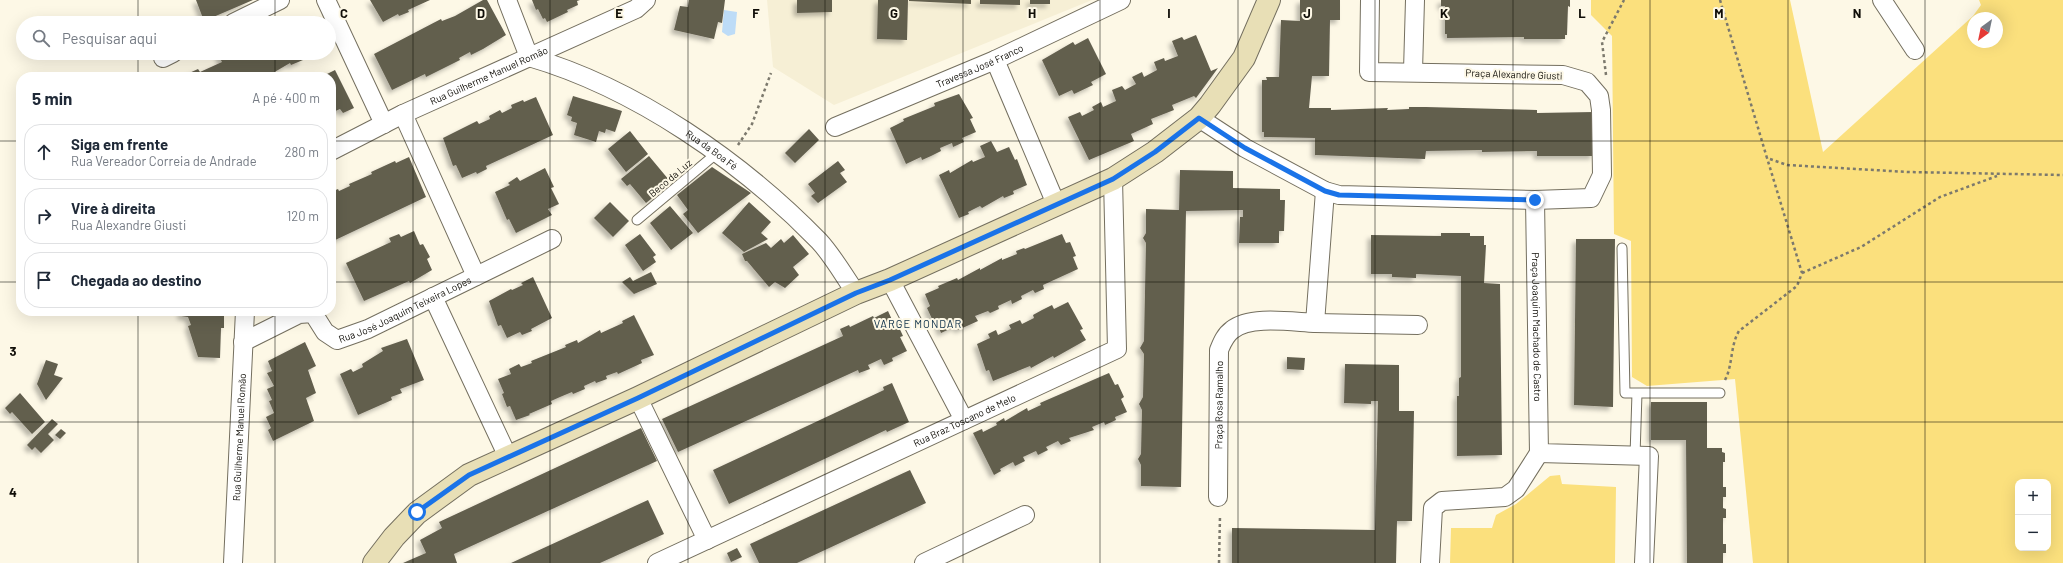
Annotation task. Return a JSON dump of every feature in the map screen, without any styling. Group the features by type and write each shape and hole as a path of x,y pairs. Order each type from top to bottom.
{"street":[{"path":"247,16 280,0"},
{"path":"326,0 333,16"},
{"path":"507,0 530,57"},
{"name":"Rua Guilherme Manuel Romão","path":"336,148 404,114 636,9 646,0"},
{"name":"Travessa José Franco","path":"835,127 995,60 1121,0"},
{"path":"374,563 394,537 417,512 469,475 638,398 856,293 890,280 1113,179 1155,152 1199,118 1244,58 1269,0"},
{"name":"Praça Alexandre Giusti","path":"1370,0 1369,72 1413,71 1563,75 1588,82 1599,96"},
{"path":"1413,71 1415,0"},
{"path":"1882,0 1915,50"},
{"path":"336,21 384,124"},
{"name":"Rua da Boa Fé","path":"530,57 555,64 620,94 685,132 722,156 757,184 820,242 856,293"},
{"path":"995,60 1056,204"},
{"path":"1199,118 1245,148 1325,191 1339,195 1535,200 1591,198 1602,175 1601,110 1599,96"},
{"path":"404,114 476,276"},
{"name":"Rua Braz Toscano de Melo","path":"657,563 1117,349 1113,179"},
{"path":"1315,323 1325,191"},
{"name":"Praça Joaquim Machado de Castro","path":"1535,200 1539,453"},
{"name":"Rua José Joaquim Teixeira Lopes","path":"315,316 325,332 337,340 368,329 552,239"},
{"path":"890,280 964,420"},
{"path":"433,297 508,457"},
{"name":"Rua Guilherme Manuel Romão","path":"233,563 245,316"},
{"name":"Rua José Joaquim Teixeira Lopes","path":"243,342 295,316"},
{"name":"Praça Rosa Ramalho","path":"1218,497 1218,361 1219,350 1224,339 1232,329 1246,322 1418,325"},
{"path":"638,398 707,540"},
{"path":"1430,563 1433,508 1442,501 1506,497 1516,489 1539,453 1649,456 1644,563"},
{"path":"924,563 1025,515"}],"lane":[{"name":"Beco da Luz","path":"637,220 722,156"},
{"path":"1622,248 1625,393 1720,393"},
{"path":"1635,456 1637,393"}],"path":[{"path":"1599,96 1606,79 1607,69 1602,42 1624,0"},
{"path":"1720,0 1802,274 1797,286 1739,331 1736,337 1729,372 1720,393"},
{"path":"722,156 752,124 771,73"},
{"path":"1767,158 1787,166 1908,172 2000,175 2063,175"},
{"path":"1802,274 1861,248 1940,197 2000,175"},
{"path":"1218,497 1220,515 1219,563"}],"shaded area":[{"path":"767,0 1092,0 834,105 773,67"},
{"path":"1591,0 1790,0 1823,152 1967,21 1967,48 2003,48 2003,12 1976,12 1981,5 1979,0 2063,0 2063,563 1753,563 1735,379 1647,386 1632,377 1631,241 1614,234 1612,36 1591,15"},
{"path":"1560,475 1562,484 1616,487 1615,563 1450,563 1451,528 1492,528 1496,515 1516,504 1550,476"}],"water":[{"path":"724,10 737,12 735,34 728,36 722,32"}],"building":[{"path":"196,0 253,0 216,16 202,16"},
{"path":"370,0 430,0 408,10 409,12 399,16 398,14 383,22"},
{"path":"483,0 487,0 506,35 483,49 471,55 470,52 459,58 460,60 426,77 425,74 392,90 374,54 441,19 442,21 455,16"},
{"path":"532,0 580,0 577,1 578,5 567,10 568,12 547,22 545,18 543,19 538,9 536,10"},
{"path":"689,0 725,0 722,23 718,22 714,39 674,30 680,6 688,7"},
{"path":"797,0 832,0 832,12 797,13"},
{"path":"878,0 908,0 907,40 877,39"},
{"path":"971,0 971,4 909,1"},
{"path":"980,0 1020,0 1020,5 980,4"},
{"path":"1030,0 1050,0 1050,4 1030,4"},
{"path":"1300,0 1340,0 1340,20 1330,20 1329,76 1312,76 1309,108 1331,108 1331,110 1388,108 1387,110 1409,109 1409,107 1426,107 1537,110 1537,113 1594,112 1594,156 1537,156 1537,151 1482,152 1482,150 1426,151 1425,159 1315,155 1315,138 1264,137 1264,132 1262,132 1262,80 1267,80 1266,77 1279,77 1281,20 1300,21"},
{"path":"1441,0 1570,0 1570,7 1568,6 1567,35 1565,35 1565,39 1524,39 1524,37 1447,38 1447,34 1445,34 1445,6 1441,6"},
{"path":"1196,35 1211,71 1218,68 1196,98 1194,96 1172,105 1174,110 1151,119 1153,124 1131,134 1134,141 1089,160 1068,117 1080,112 1082,116 1094,110 1092,107 1101,102 1103,107 1116,101 1112,90 1122,86 1125,90 1136,84 1132,77 1142,72 1144,77 1157,70 1154,62 1164,58 1165,61 1178,56 1172,41 1182,37 1184,40"},
{"path":"1088,38 1106,74 1091,82 1093,85 1074,94 1072,90 1059,96 1042,60 1073,42 1075,45"},
{"path":"221,60 303,60 291,65 290,63 275,72 200,72 222,62"},
{"path":"198,69 200,72 191,72"},
{"path":"336,72 354,108 343,113 340,109 336,111"},
{"path":"959,94 973,118 970,119 976,132 962,138 964,142 953,147 952,143 940,148 941,151 931,156 922,160 921,157 906,164 890,128 904,121 903,119 935,106 934,103"},
{"path":"573,96 622,111 615,132 606,129 605,133 599,131 596,142 574,135 577,123 571,121 572,117 567,115"},
{"path":"536,97 553,135 486,166 487,169 477,174 476,172 462,178 456,165 453,166 443,138 477,121 479,124 490,119 489,116 500,110 502,113 512,108 511,105"},
{"path":"809,129 819,140 795,163 785,153"},
{"path":"630,131 648,154 626,172 608,149"},
{"path":"991,141 997,152 1009,147 1015,160 1017,159 1027,185 1013,191 1014,194 1004,198 1003,196 982,208 980,206 968,212 969,214 959,218 939,175 949,170 950,173 972,160 973,162 985,157 980,146"},
{"path":"649,156 669,180 654,193 656,195 646,203 630,184 627,186 621,179"},
{"path":"409,157 426,197 336,240 336,190 338,189 339,191 350,186 349,184 372,174 371,172 395,161 396,163"},
{"path":"838,161 845,170 840,173 847,182 818,203 811,196 815,193 808,184"},
{"path":"712,167 751,193 698,233 683,214 688,210 677,195"},
{"path":"545,168 554,187 551,188 559,204 548,209 552,215 516,233 509,219 507,220 495,192 510,185 508,183 517,177 520,181"},
{"path":"1180,170 1233,171 1233,188 1280,189 1280,200 1285,200 1284,231 1279,231 1279,243 1239,243 1240,217 1243,217 1243,210 1186,211 1181,487 1141,486 1141,465 1138,459 1141,454 1142,410 1139,404 1143,397 1144,354 1140,348 1144,341 1146,243 1143,238 1146,233 1146,209 1179,210"},
{"path":"610,202 629,221 613,237 594,218"},
{"path":"749,202 771,222 761,233 768,239 744,252 722,233"},
{"path":"670,206 693,233 671,250 650,223"},
{"path":"414,231 420,245 423,244 430,257 427,259 432,270 410,283 409,281 364,301 346,263 391,242 389,238 399,234 401,237"},
{"path":"1441,233 1470,233 1470,236 1484,236 1484,245 1486,245 1484,283 1500,284 1502,455 1457,456 1457,396 1459,396 1459,378 1461,377 1461,276 1416,274 1416,278 1392,277 1392,274 1371,274 1371,235 1441,236"},
{"path":"640,234 656,255 653,257 656,262 643,271 625,245"},
{"path":"1062,234 1066,243 1070,242 1076,256 1073,257 1078,269 1043,285 1044,289 1035,293 1033,290 1021,296 1022,299 1012,304 1011,300 998,306 999,309 990,313 988,311 975,316 978,321 958,330 956,326 941,333 936,320 933,321 927,308 930,306 925,294 939,288 938,286 957,278 958,280 1002,258 1002,260 1017,254 1016,251 1025,249"},
{"path":"793,235 809,254 793,267 799,275 785,288 775,282 769,287 747,261 745,261 742,254 766,243 771,248 781,239 784,243"},
{"path":"1576,239 1615,239 1613,407 1574,405"},
{"path":"651,272 657,284 634,294 622,282 630,277 633,281"},
{"path":"533,277 552,318 531,329 532,331 522,335 520,332 507,338 501,325 498,326 489,301 511,289 512,290 523,285 521,283"},
{"path":"1068,302 1083,329 1080,330 1086,340 1054,358 1053,356 1031,368 1030,366 993,381 989,370 986,371 977,344 990,338 988,334 996,330 998,335 1011,329 1009,325 1020,320 1022,324 1034,318 1033,315 1052,305 1054,309"},
{"path":"888,311 893,322 896,321 903,336 900,337 907,351 892,358 893,361 884,365 881,359 868,365 870,369 859,373 858,370 678,452 662,419 843,336 840,329 849,325 850,327 873,316 874,318"},
{"path":"634,315 654,355 641,360 642,363 618,374 617,372 606,376 607,379 596,383 595,381 584,386 585,389 573,394 572,392 551,401 552,404 516,420 510,406 507,407 502,394 504,393 498,379 511,374 509,369 519,364 521,367 532,363 531,361 566,347 565,345 577,340 578,343 600,330 601,333 623,323 622,321"},
{"path":"181,316 224,316 224,328 221,328 220,358 198,357 188,326 191,325 188,317"},
{"path":"407,339 424,380 400,389 402,393 391,397 392,400 358,415 340,374 351,369 353,372 363,367 362,364 383,351 381,348"},
{"path":"305,342 316,366 308,370 316,393 306,398 314,421 273,441 268,430 271,428 266,417 274,413 269,401 272,400 267,389 274,386 267,373 272,371 268,361"},
{"path":"1287,357 1305,358 1304,370 1287,369"},
{"path":"46,360 58,364 54,375 63,378 46,400 37,384"},
{"path":"1345,364 1399,365 1399,411 1414,411 1412,521 1397,521 1396,563 1232,563 1232,528 1375,530 1378,401 1371,401 1371,404 1344,403"},
{"path":"1109,373 1115,385 1118,384 1124,397 1121,399 1127,412 1115,417 1116,420 1105,425 1104,422 1092,427 1094,430 1069,438 1071,441 1061,445 1058,441 1046,447 1048,450 1038,455 1036,451 1023,457 1025,461 1015,466 1013,462 1000,469 1001,471 994,475 973,433 982,429 983,432 997,425 996,423 1004,418 1005,421 1027,408 1028,411 1041,405 1040,403"},
{"path":"892,383 909,422 887,432 886,430 729,504 713,470 884,390 883,387"},
{"path":"20,393 45,422 32,434 12,412 10,414 5,408"},
{"path":"1651,402 1707,402 1707,448 1722,448 1722,452 1725,453 1725,462 1723,462 1723,487 1726,487 1726,497 1723,497 1723,508 1726,509 1726,518 1723,518 1723,544 1726,544 1726,553 1723,553 1723,563 1687,563 1686,440 1651,440"},
{"path":"52,419 58,424 48,434 54,440 41,453 35,447 32,450 27,445"},
{"path":"641,428 657,461 454,554 457,563 403,563 426,553 420,540 442,528 439,522"},
{"path":"61,429 66,433 60,439 55,435"},
{"path":"910,470 926,503 797,563 759,563 750,544"},
{"path":"648,500 664,534 600,563 511,563"},
{"path":"737,548 742,557 731,562 727,553"}],"district":[{"name":"VARGE MONDAR","path":"918,324"}],"route":[{"path":"417,512 469,475 638,398 856,293 890,280 1113,179 1155,152 1199,118 1245,148 1325,191 1339,195 1535,200"}]}
